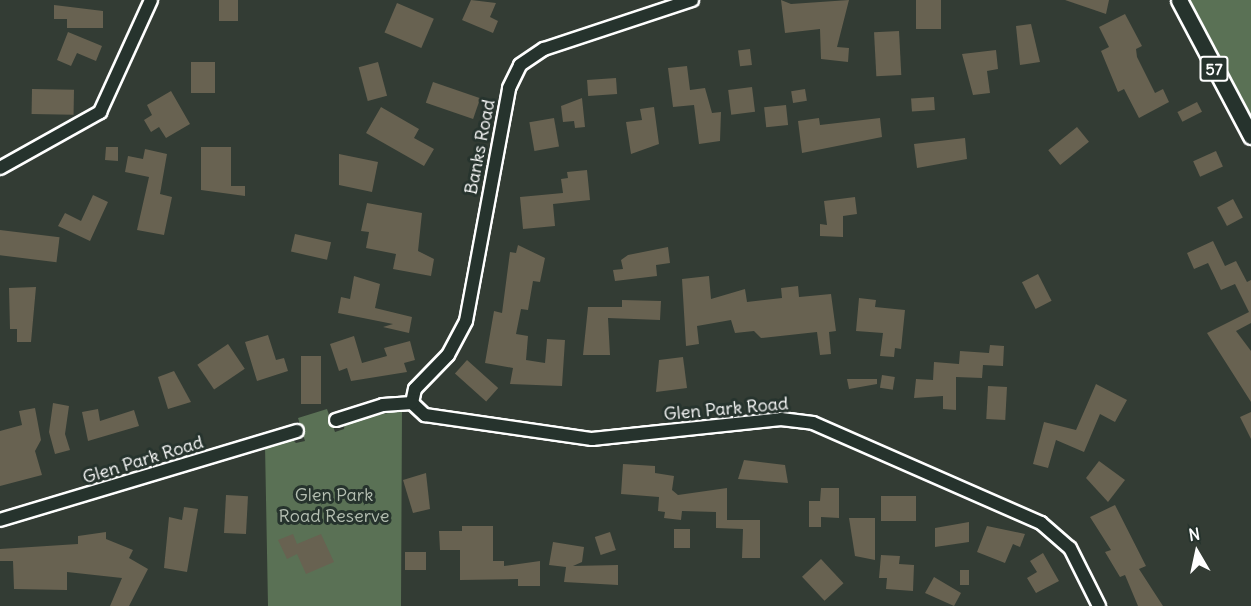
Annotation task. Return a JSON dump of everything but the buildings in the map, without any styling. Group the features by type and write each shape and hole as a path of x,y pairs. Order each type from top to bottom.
{"main road":[{"name":"57","path":"1179,0 1251,136"}],"street":[{"path":"0,168 100,112 151,0"},
{"name":"Banks Road","path":"412,403 415,389 448,355 466,321 509,88 520,66 544,48 692,0"},
{"path":"336,420 383,405 412,403"},
{"name":"Glen Park Road","path":"412,403 425,415 592,439 781,419 813,423 1041,523 1070,548 1099,606"},
{"name":"Glen Park Road","path":"0,520 297,431"}],"green space":[{"path":"1187,0 1251,0 1251,124"},
{"name":"Glen Park Road Reserve","path":"327,409 335,432 344,429 345,422 402,410 401,606 268,606 265,445 291,438 296,443 305,441 298,418"}]}
